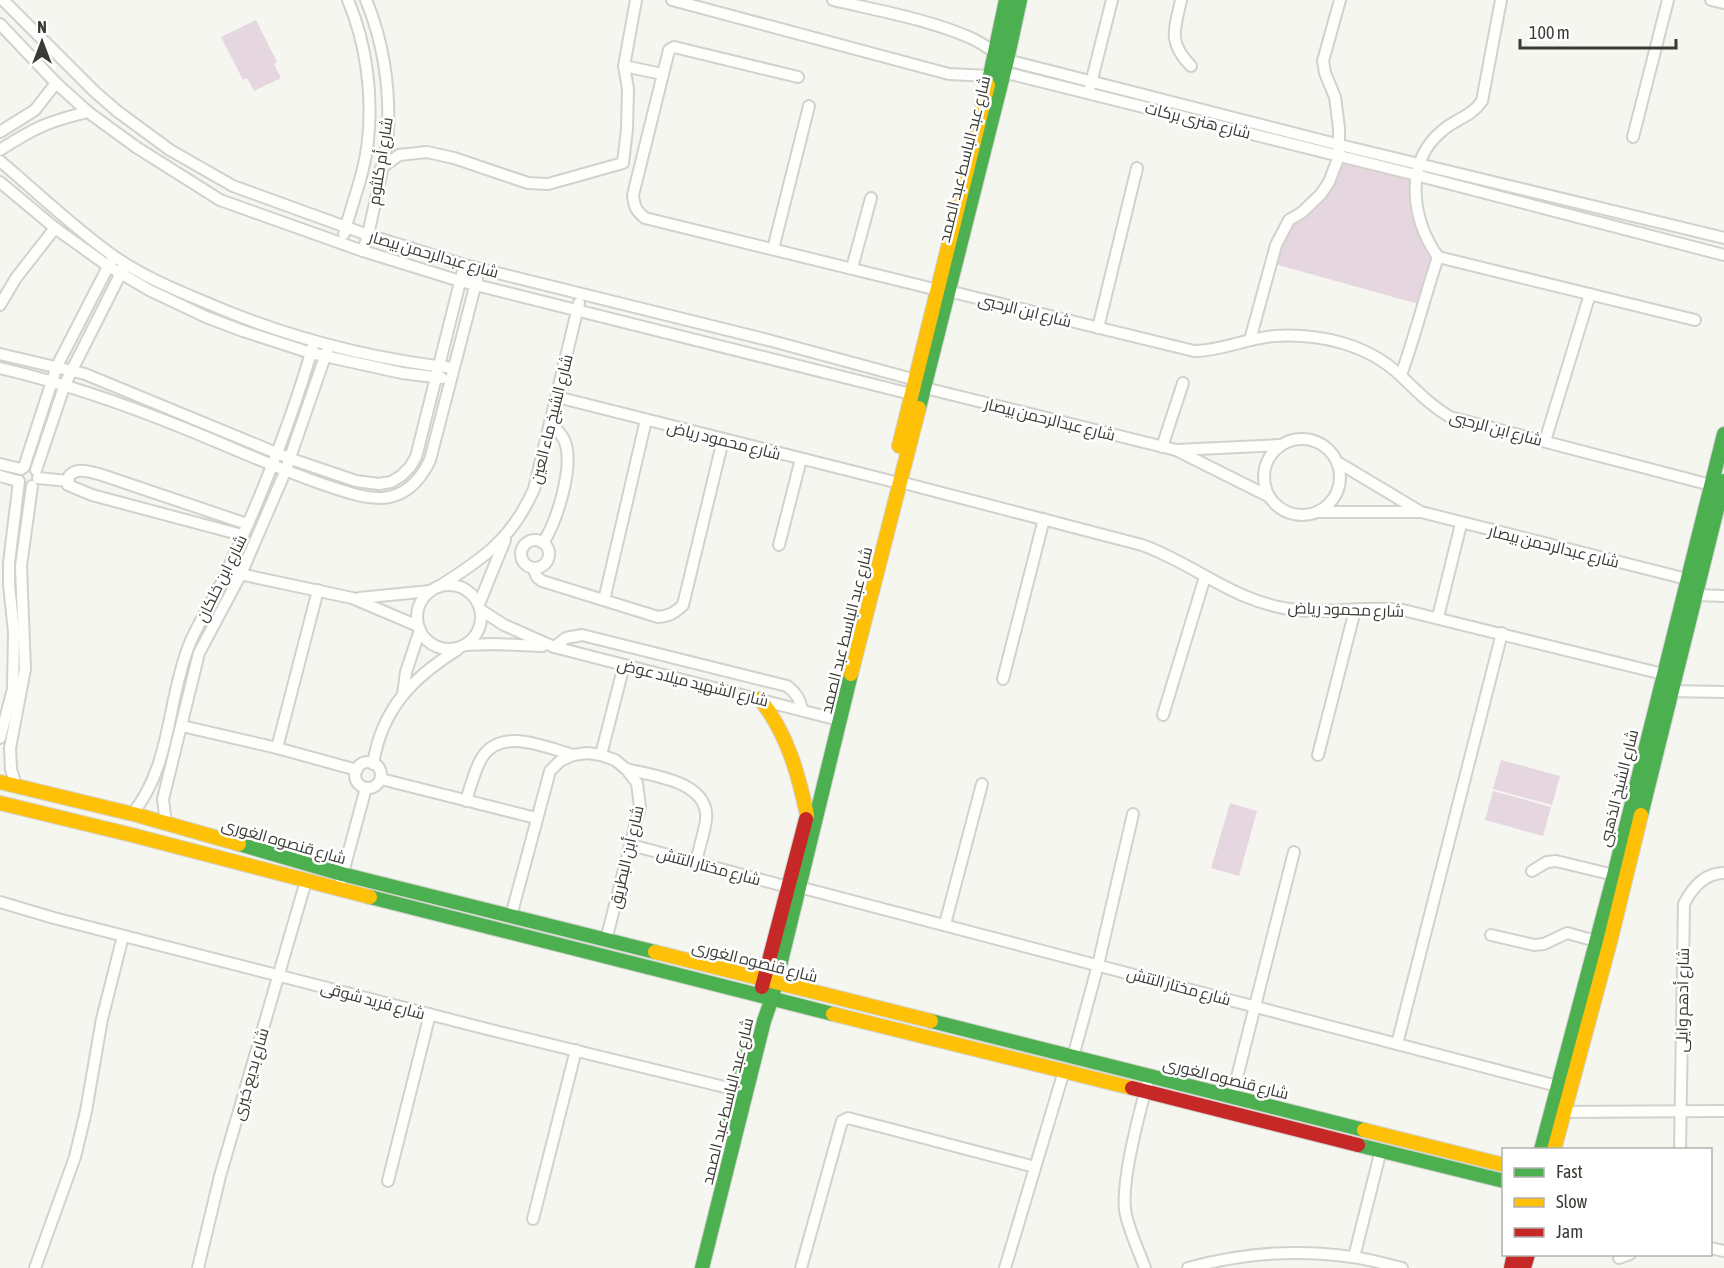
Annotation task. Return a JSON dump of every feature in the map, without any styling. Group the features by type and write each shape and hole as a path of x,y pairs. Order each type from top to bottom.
{"street":[{"name":"شارع عبدالرحمن بيصار","path":"3,0 117,111 170,150 233,186 368,235 465,265 768,340 920,384 1176,450 1268,496"},
{"name":"شارع أم كلثوم","path":"342,243 368,140 366,62 360,34 348,0"},
{"name":"شارع أم كلثوم","path":"363,251 387,132 388,98 379,40 366,0"},
{"path":"623,163 628,89 624,66 636,0"},
{"name":"شارع هنرى بركات","path":"672,0 949,74 989,76 1002,62"},
{"name":"شارع هنرى بركات","path":"833,0 934,25 973,39 1002,62 1090,87 1418,170 1724,238"},
{"name":"شارع عبد الباسط عبد الصمد","path":"943,291 989,76 1002,62 1006,0"},
{"name":"شارع عبد الباسط عبد الصمد","path":"694,1268 742,1091 943,291 1020,0"},
{"path":"1090,87 1112,0"},
{"path":"1181,0 1173,34 1175,45 1191,66"},
{"path":"1250,340 1276,245 1289,220 1301,213 1321,194 1332,176 1340,151 1335,97 1325,73 1323,61 1340,0"},
{"path":"1501,0 1482,101 1468,116 1440,132 1429,146 1418,170 1415,197 1426,238 1438,257 1695,320"},
{"path":"1633,137 1668,0"},
{"path":"1711,0 1724,3"},
{"name":"شارع عبدالرحمن بيصار","path":"0,24 56,83 88,112 136,147 220,200 363,251 476,285 911,394"},
{"name":"شارع ابن الرحبى","path":"798,77 674,47 668,51 633,195 638,212 645,218 1194,351 1225,348 1250,340 1290,335 1330,339 1368,353 1401,375 1423,399 1450,417 1718,483"},
{"path":"624,66 662,74"},
{"path":"0,132 35,110 56,83"},
{"path":"773,249 809,106"},
{"path":"0,150 47,122 88,112"},
{"path":"381,168 399,155 427,152 454,158 528,183 548,184 623,163 640,166"},
{"path":"0,161 91,239 111,261"},
{"path":"1098,328 1137,168"},
{"name":"شارع هنرى بركات","path":"1418,170 1724,255"},
{"path":"0,182 55,228 123,268 313,348 402,373 452,374"},
{"path":"852,268 871,198"},
{"path":"0,305 16,278 55,228"},
{"path":"1401,375 1438,257"},
{"path":"0,738 14,689 14,632 4,584 11,544 18,474 57,366 111,261"},
{"path":"0,354 57,366 103,380 291,459 362,482 379,484 391,482 410,467 416,457 465,265"},
{"path":"16,786 9,758 25,669 21,566 35,478 65,384 123,268"},
{"path":"0,368 65,384 187,429 285,472 355,495 386,498 413,485 430,460 480,269"},
{"name":"شارع الشيخ ماء العين","path":"480,607 506,537 522,514 534,489 581,294"},
{"path":"1545,441 1590,294"},
{"name":"شارع ابن خلكان","path":"132,814 152,784 188,649 227,572 272,466 296,403 313,348"},
{"name":"شارع ابن خلكان","path":"166,824 163,799 199,653 241,574 291,459 327,351"},
{"path":"1162,447 1183,383"},
{"name":"شارع عبد الباسط عبد الصمد","path":"794,887 807,814 895,482 911,394 920,384"},
{"name":"شارع محمود رياض","path":"557,397 1142,545 1165,553 1205,578 1245,597 1288,609 1310,611 1387,608 1438,617 1663,674"},
{"path":"604,600 646,420"},
{"path":"543,543 552,529 559,509 567,452 565,441 559,431 550,424"},
{"name":"شارع الشيخ الذهبى","path":"1554,1148 1558,1112 1557,1086 1666,691 1696,595 1718,483 1724,434"},
{"path":"1302,438 1314,440 1333,453 1339,464 1341,477 1338,491 1330,503 1319,512 1310,515 1291,514 1282,510 1268,496 1264,485 1263,474 1271,453 1290,440 1302,438"},
{"path":"533,568 543,565 548,557 547,547 533,540 524,546 521,557 542,581 658,617 676,612 683,604 723,440"},
{"name":"شارع عبدالرحمن بيصار","path":"1176,450 1280,445"},
{"path":"779,545 801,459"},
{"path":"0,464 22,468 30,466 35,478"},
{"name":"شارع عبدالرحمن بيصار","path":"1339,464 1420,512 1687,579"},
{"path":"242,536 92,495 73,488 68,485 68,481 72,472 99,474 247,524"},
{"path":"0,476 19,481 25,486 35,478 68,481"},
{"name":"شارع الشيخ الذهبى","path":"1541,1148 1558,1112 1610,942 1666,691 1663,674 1687,579 1718,483"},
{"name":"شارع عبدالرحمن بيصار","path":"1319,512 1420,512"},
{"path":"1003,679 1044,519"},
{"path":"1438,617 1461,524"},
{"name":"شارع الشيخ ماء العين","path":"434,589 462,572 506,537"},
{"path":"227,572 352,598 419,628 430,643 452,649 462,646"},
{"path":"1163,715 1205,578"},
{"path":"4,584 21,588"},
{"path":"352,598 434,589 448,585 466,590 480,607 480,626 477,634 418,678 403,695 383,727 375,748 373,764"},
{"path":"403,695 406,672 419,628 419,607 434,589"},
{"path":"278,748 318,590"},
{"path":"1696,595 1724,596"},
{"name":"شارع الشهيد ميلاد عوض","path":"480,607 504,625 554,647 831,718"},
{"path":"1318,755 1355,610"},
{"path":"1397,1044 1502,633"},
{"path":"554,647 566,638 582,635 786,686 795,692 802,710"},
{"name":"شارع الشهيد ميلاد عوض","path":"462,646 504,644 554,647"},
{"path":"601,754 624,665"},
{"path":"1666,691 1724,692"},
{"path":"760,699 778,723 791,749 800,776 807,814"},
{"path":"182,726 278,748 357,770"},
{"path":"466,801 480,760 498,744 522,740 573,755"},
{"path":"164,745 177,748"},
{"path":"511,916 550,771 560,761 573,755 601,754 615,760 626,769 684,785 700,798 706,818 696,862"},
{"path":"365,763 379,768 381,778 377,785 366,788 357,781 357,770 365,763"},
{"name":"شارع أبن البطريق","path":"606,940 640,807 637,783 626,769"},
{"path":"381,778 536,819"},
{"name":"شارع قنصوه الغورى","path":"0,782 132,814 342,874 1502,1165"},
{"path":"945,924 982,784"},
{"path":"339,889 366,788"},
{"name":"شارع قنصوه الغورى","path":"1,807 132,834 306,881 1502,1181"},
{"path":"1073,1057 1098,965 1133,814"},
{"name":"شارع مختار التتش","path":"631,845 945,924 1557,1086"},
{"path":"1232,1097 1294,852"},
{"path":"283,875 288,860"},
{"path":"1532,871 1547,862 1556,861 1614,875"},
{"name":"شارع أدهم وايلى","path":"1680,1148 1684,904 1696,885 1705,878 1715,873 1724,873"},
{"name":"شارع بديع خيرى","path":"198,1268 220,1176 306,881"},
{"name":"شارع فريد شوقى","path":"0,902 123,936 742,1091"},
{"path":"1491,935 1534,945 1544,944 1567,933 1596,941"},
{"path":"35,1268 75,1158 86,1112 102,1019 123,936"},
{"path":"388,1181 430,1014"},
{"path":"533,1219 576,1050"},
{"path":"1005,1268 1064,1071"},
{"path":"1145,1268 1126,1215 1124,1197 1149,1076"},
{"name":"شارع عبد الباسط عبد الصمد","path":"702,1268 742,1091"},
{"path":"1558,1112 1724,1111"},
{"path":"801,1268 842,1121 845,1119 1035,1167"},
{"path":"1354,1257 1381,1150"},
{"path":"1188,1268 1234,1258 1299,1252 1354,1257 1402,1268"}],"shaded area":[{"path":"256,20 277,62 274,64 281,78 254,91 247,78 243,80 221,37"},
{"path":"1339,156 1416,175 1415,197 1438,257 1422,305 1271,263 1289,220 1312,204"},
{"path":"1501,760 1560,776 1552,805 1493,789"},
{"path":"1493,791 1551,807 1543,836 1485,820"},
{"path":"1230,803 1257,811 1239,876 1211,868"}],"traffic: fast":[{"path":"988,85 1006,0"},
{"path":"919,408 1020,0"},
{"path":"1542,1148 1614,875 1724,434"},
{"path":"1641,815 1724,481"},
{"path":"702,1268 764,1021 772,998 851,674"},
{"path":"239,844 342,874 655,952"},
{"path":"370,897 833,1014"},
{"path":"931,1021 1364,1130"},
{"path":"729,1121 747,1048"},
{"path":"1358,1145 1502,1181"}],"traffic: slow":[{"path":"899,446 988,85"},
{"path":"851,674 919,408"},
{"path":"760,699 777,726 790,754 807,815"},
{"path":"0,782 137,815 239,844"},
{"path":"0,803 370,897"},
{"path":"1555,1148 1610,942 1641,815"},
{"path":"655,952 931,1021"},
{"path":"833,1014 1132,1088"},
{"path":"1364,1130 1502,1164"}],"traffic: jam":[{"path":"762,987 806,819"},
{"path":"1132,1088 1358,1145"},
{"path":"1511,1268 1514,1256"},
{"path":"1524,1268 1527,1256"}]}
